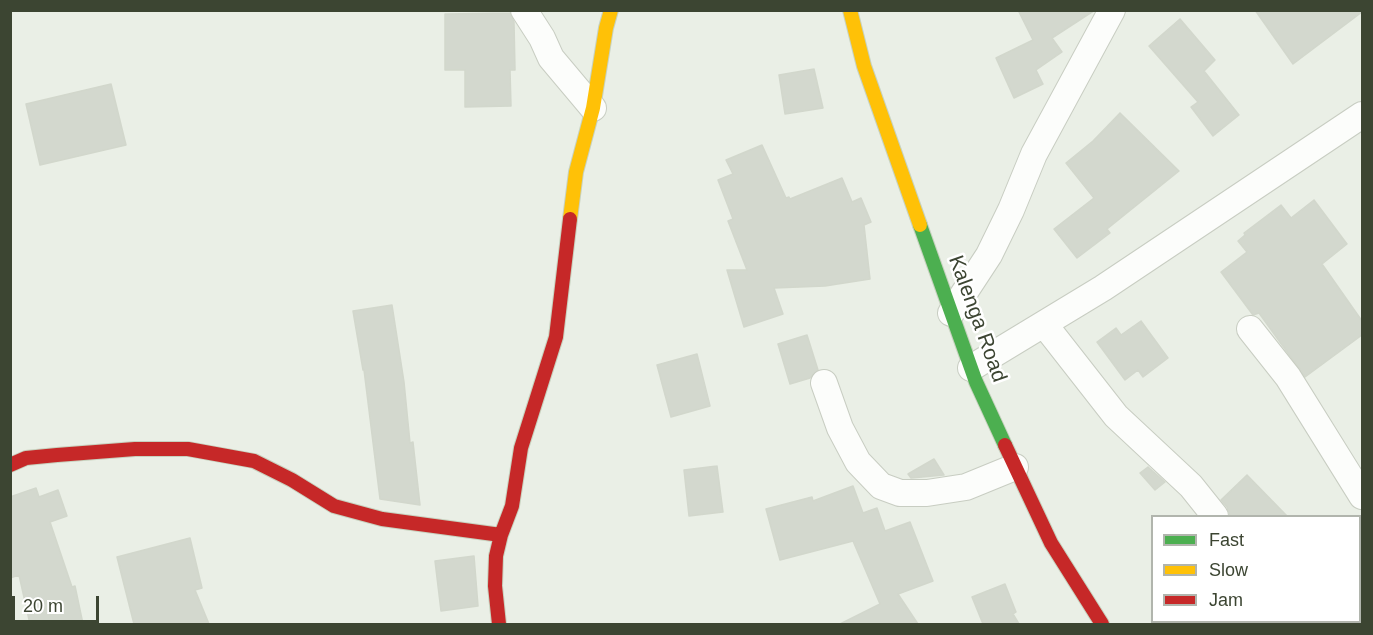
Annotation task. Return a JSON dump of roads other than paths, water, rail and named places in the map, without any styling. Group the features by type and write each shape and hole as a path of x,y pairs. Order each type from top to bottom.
{"street":[{"path":"524,10 538,31 551,58 593,108"},
{"path":"499,624 495,586 496,556 512,506 521,448 556,337 576,172 593,108 611,10"},
{"name":"Kalenga Road","path":"850,10 864,66 971,368 1051,543 1102,624"},
{"path":"951,313 989,255 1034,154 1112,10"},
{"path":"971,368 1103,288 1362,115"},
{"path":"1044,324 1116,416 1191,486 1214,515"},
{"path":"1250,329 1288,377 1362,496"},
{"path":"824,383 840,428 858,462 881,486 900,493 927,493 966,487 1015,467"},
{"path":"10,465 26,459 57,455 135,449 188,449 254,460 334,506 382,519 501,535"}]}
